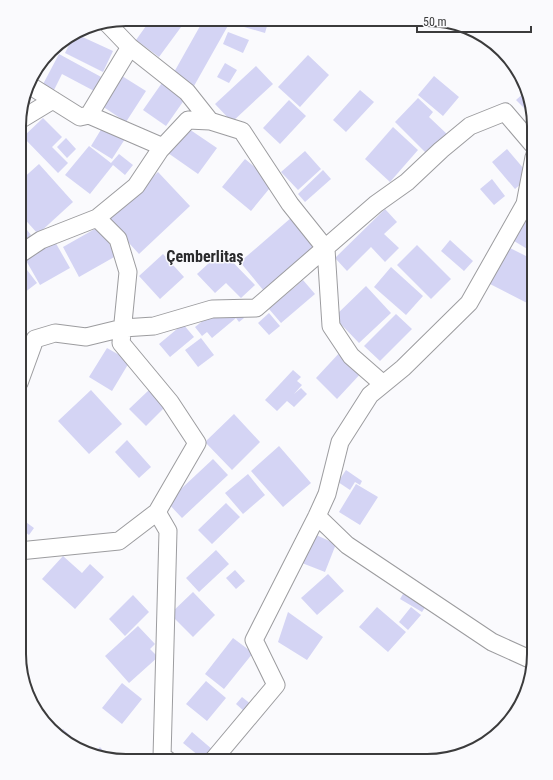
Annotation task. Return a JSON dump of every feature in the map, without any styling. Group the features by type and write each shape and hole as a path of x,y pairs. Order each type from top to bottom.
{"street":[{"path":"111,27 130,47 187,92 210,121"},
{"path":"89,114 130,47"},
{"path":"34,88 80,116 89,114 163,147"},
{"path":"27,116 53,100"},
{"path":"26,365 35,339 55,333 86,337 123,328 154,326 212,309 256,308 326,249 376,204 407,182 440,150 470,126 505,112 527,138"},
{"path":"26,250 41,240 97,218 136,186 163,147 188,120 210,121 242,131 290,204 326,249 331,326 351,356 383,384"},
{"path":"218,754 276,685 254,640 327,494 340,442 370,395 403,368 469,303 525,204 527,194"},
{"path":"26,551 119,541 157,512 198,443 170,402 121,343 128,272 118,239 97,218"},
{"path":"157,512 168,531 162,754"},
{"path":"317,516 347,545 492,642 527,658"}],"building":[{"path":"146,26 182,26 159,57 136,40"},
{"path":"200,26 228,26 194,86 173,74"},
{"path":"241,26 267,26 265,33"},
{"path":"228,32 249,40 243,53 223,44"},
{"path":"81,36 113,51 103,72 65,53 69,44"},
{"path":"59,54 103,78 96,92 62,74 52,94 41,88"},
{"path":"308,55 329,75 300,107 278,87"},
{"path":"225,63 237,70 229,83 217,77"},
{"path":"256,66 273,84 232,122 215,104"},
{"path":"122,76 146,91 126,122 102,106"},
{"path":"434,76 459,97 443,116 418,95"},
{"path":"164,80 187,96 166,126 143,110"},
{"path":"360,90 374,102 346,132 333,120"},
{"path":"522,94 525,109 516,100"},
{"path":"418,98 433,112 429,117 448,135 428,155 395,122"},
{"path":"289,100 306,116 280,144 263,128"},
{"path":"43,118 62,137 52,147 68,163 58,173 26,140 26,134"},
{"path":"105,123 138,144 137,146 125,139 112,159 91,146"},
{"path":"186,127 217,148 198,174 168,153"},
{"path":"393,127 418,150 390,182 365,159"},
{"path":"66,138 76,149 67,158 57,147"},
{"path":"89,146 111,163 119,154 133,165 125,175 113,165 90,194 65,175"},
{"path":"507,149 527,172 527,179 515,189 492,162"},
{"path":"305,151 321,169 298,190 281,172"},
{"path":"245,159 274,183 251,211 222,187"},
{"path":"39,164 73,202 38,234 26,221 26,176"},
{"path":"323,170 331,179 305,202 298,194"},
{"path":"158,172 190,206 139,254 107,219"},
{"path":"492,179 505,196 494,205 480,189"},
{"path":"385,209 397,222 384,234 399,248 385,262 371,247 347,271 335,258"},
{"path":"527,211 527,249 509,238"},
{"path":"292,217 317,245 264,291 240,262"},
{"path":"100,226 116,256 79,277 63,247"},
{"path":"26,229 31,235 26,240"},
{"path":"54,240 70,268 40,285 26,260 26,256"},
{"path":"450,240 473,261 464,271 441,251"},
{"path":"417,245 451,279 431,299 397,265"},
{"path":"508,247 527,256 527,303 490,284"},
{"path":"222,251 255,285 241,298 226,283 215,293 197,274"},
{"path":"163,254 184,277 160,299 139,276"},
{"path":"391,267 423,296 406,315 374,287"},
{"path":"26,269 37,283 26,291"},
{"path":"303,280 315,294 281,323 269,309"},
{"path":"366,286 391,313 359,343 334,317"},
{"path":"237,310 244,318 239,322 236,318 212,338 207,332 202,336 195,327 215,311"},
{"path":"269,313 280,326 269,335 258,323"},
{"path":"396,314 412,329 380,361 364,346"},
{"path":"183,324 194,337 170,357 159,344"},
{"path":"201,338 214,355 198,367 185,350"},
{"path":"107,348 130,361 112,391 89,377"},
{"path":"342,350 364,370 337,399 316,378"},
{"path":"293,370 301,377 297,381 302,385 294,394 301,388 307,394 294,407 287,401 277,411 265,400"},
{"path":"91,390 122,424 89,454 58,421"},
{"path":"149,390 166,406 146,426 129,409"},
{"path":"234,414 260,442 232,470 205,442"},
{"path":"127,440 151,467 139,478 115,452"},
{"path":"279,446 311,483 283,507 251,471"},
{"path":"213,459 228,475 182,518 167,502"},
{"path":"346,470 362,481 360,485 355,482 350,490 338,482"},
{"path":"248,474 265,495 243,514 225,493"},
{"path":"356,484 378,497 360,525 339,512"},
{"path":"226,503 240,517 212,544 198,530"},
{"path":"26,522 34,528 29,535 26,533"},
{"path":"314,534 336,544 325,572 302,563"},
{"path":"216,550 229,564 199,592 186,578"},
{"path":"63,556 82,573 90,564 104,577 75,609 42,579"},
{"path":"235,570 245,581 236,589 226,578"},
{"path":"328,574 344,591 317,615 301,598"},
{"path":"406,589 428,603 422,612 400,599"},
{"path":"193,592 215,615 193,637 170,614"},
{"path":"133,595 149,612 125,636 109,619"},
{"path":"377,607 406,632 388,652 359,627"},
{"path":"411,607 421,615 408,630 399,622"},
{"path":"288,612 323,637 307,660 278,642"},
{"path":"138,626 155,644 150,649 158,657 129,683 105,656"},
{"path":"233,638 253,653 224,689 205,674"},
{"path":"206,681 226,698 207,721 186,704"},
{"path":"122,683 142,699 122,724 102,708"},
{"path":"242,697 252,705 245,712 236,704"},
{"path":"63,729 73,739 71,737 62,730"},
{"path":"192,732 213,750 209,754 197,754 183,743"},
{"path":"100,747 103,751 97,750"}],"district":[{"name":"Çemberlitaş","path":"205,256"}]}
